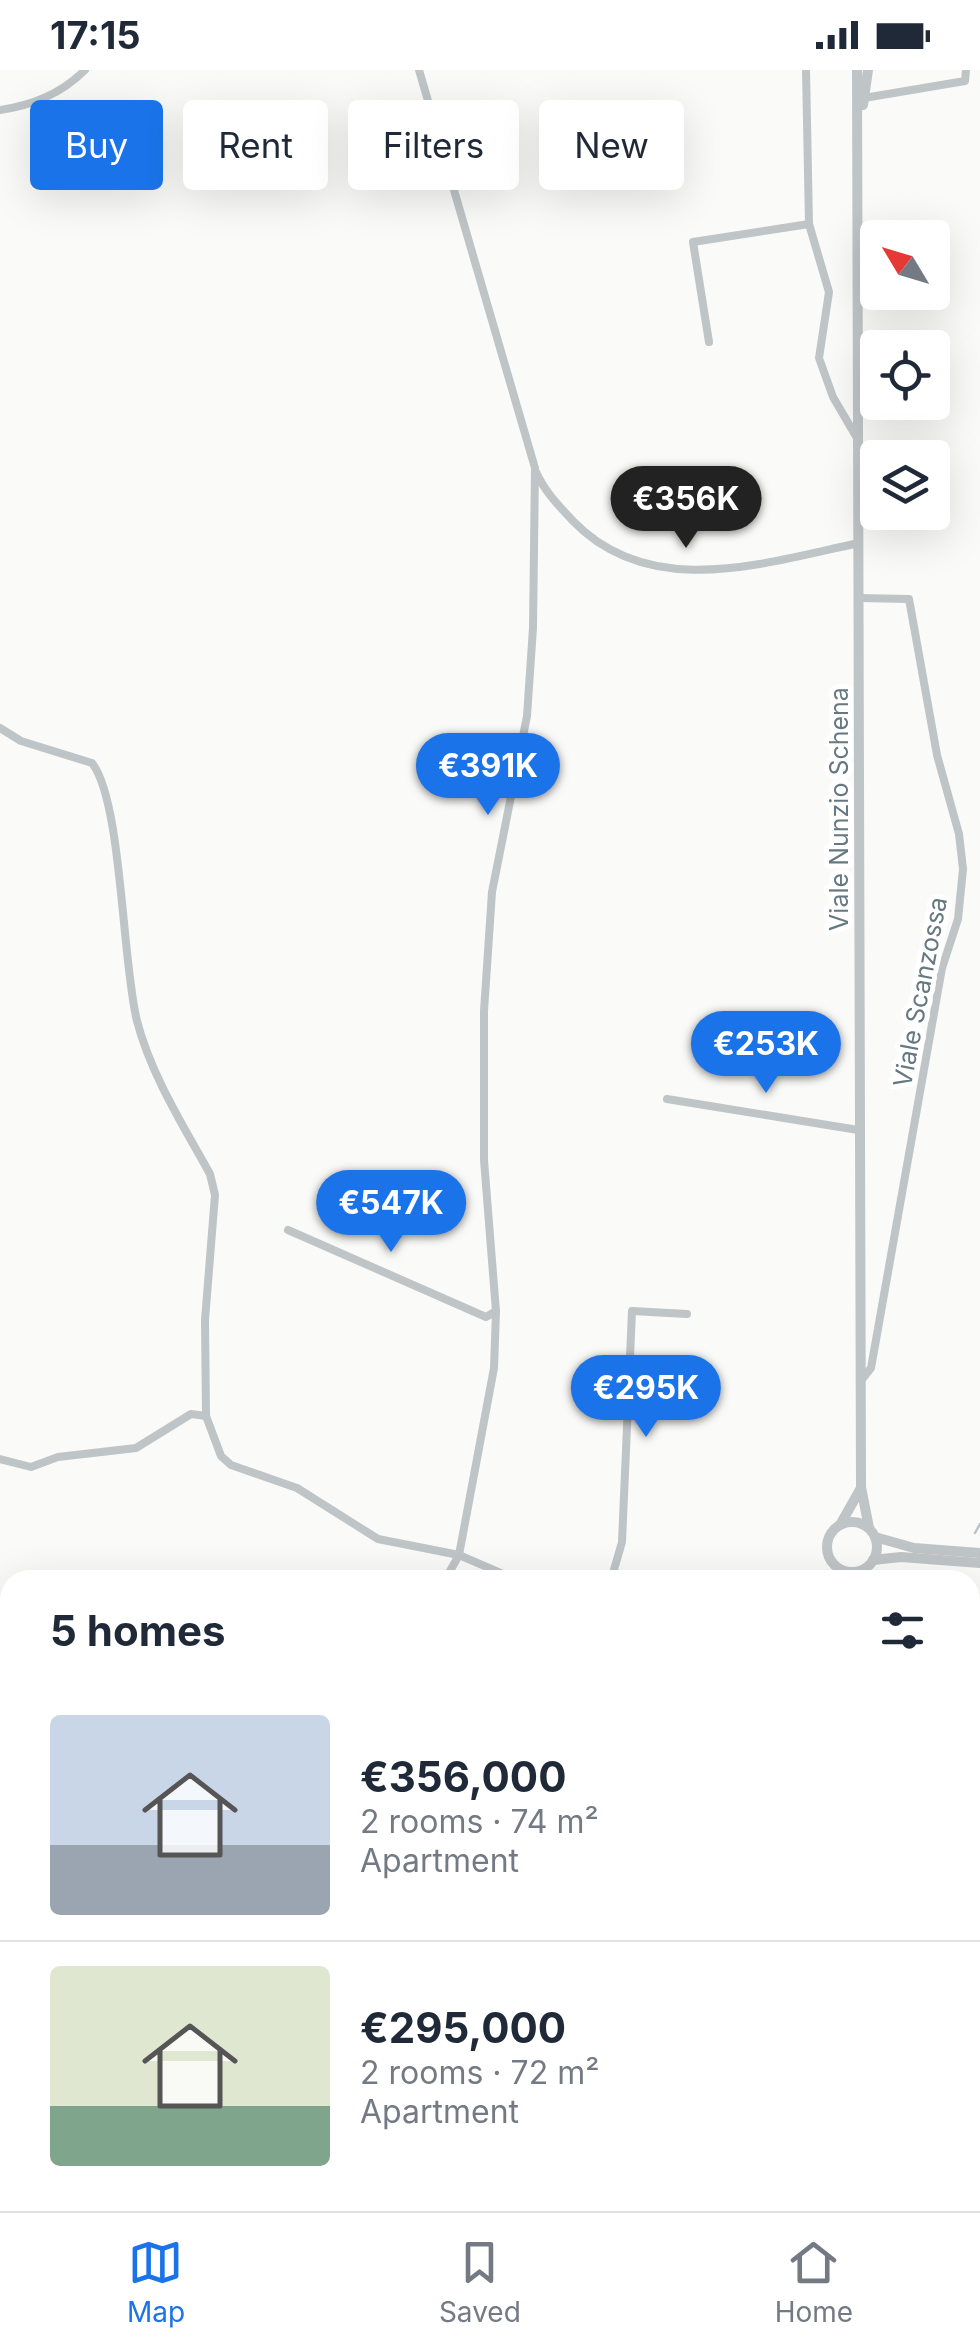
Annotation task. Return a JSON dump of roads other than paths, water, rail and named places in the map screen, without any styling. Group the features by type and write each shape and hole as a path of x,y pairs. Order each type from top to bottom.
{"street":[{"path":"0,110 30,105 71,84 85,70"},
{"path":"419,70 534,468 544,491 593,541 644,565 710,572 859,542"},
{"path":"806,70 809,224 829,292 818,358 833,397 859,442"},
{"name":"Viale Nunzio Schena","path":"856,70 860,130 861,1487 872,1532"},
{"name":"Viale Nunzio Schena","path":"860,130 868,70"},
{"path":"864,98 965,81 966,70"},
{"path":"709,342 693,242 809,224"},
{"path":"451,1570 459,1555 494,1368 496,1311 484,1160 484,1011 492,892 526,716 533,628 534,468"},
{"name":"Viale Scanzossa","path":"859,598 909,599 937,755 960,834 963,869 958,919 942,968 870,1368 860,1382"},
{"path":"0,728 20,741 80,756 100,773 113,844 125,964 137,1022 148,1056 210,1174 215,1195 205,1320 206,1416 222,1456 231,1464 297,1488 378,1539 459,1555 494,1570"},
{"path":"667,1099 858,1130"},
{"path":"288,1230 486,1316 496,1311"},
{"path":"614,1570 622,1542 632,1312 687,1314"},
{"path":"0,1458 31,1466 58,1458 136,1448 192,1414 206,1416"},
{"name":"Viale Nunzio Schena","path":"840,1525 861,1487"},
{"path":"841,1570 832,1562 827,1546 840,1525 861,1524 914,1548 980,1552"},
{"path":"869,1570 872,1532"},
{"path":"862,1570 871,1563 901,1557 980,1564"}],"waterway":[{"path":"975,1533 980,1524"}]}
